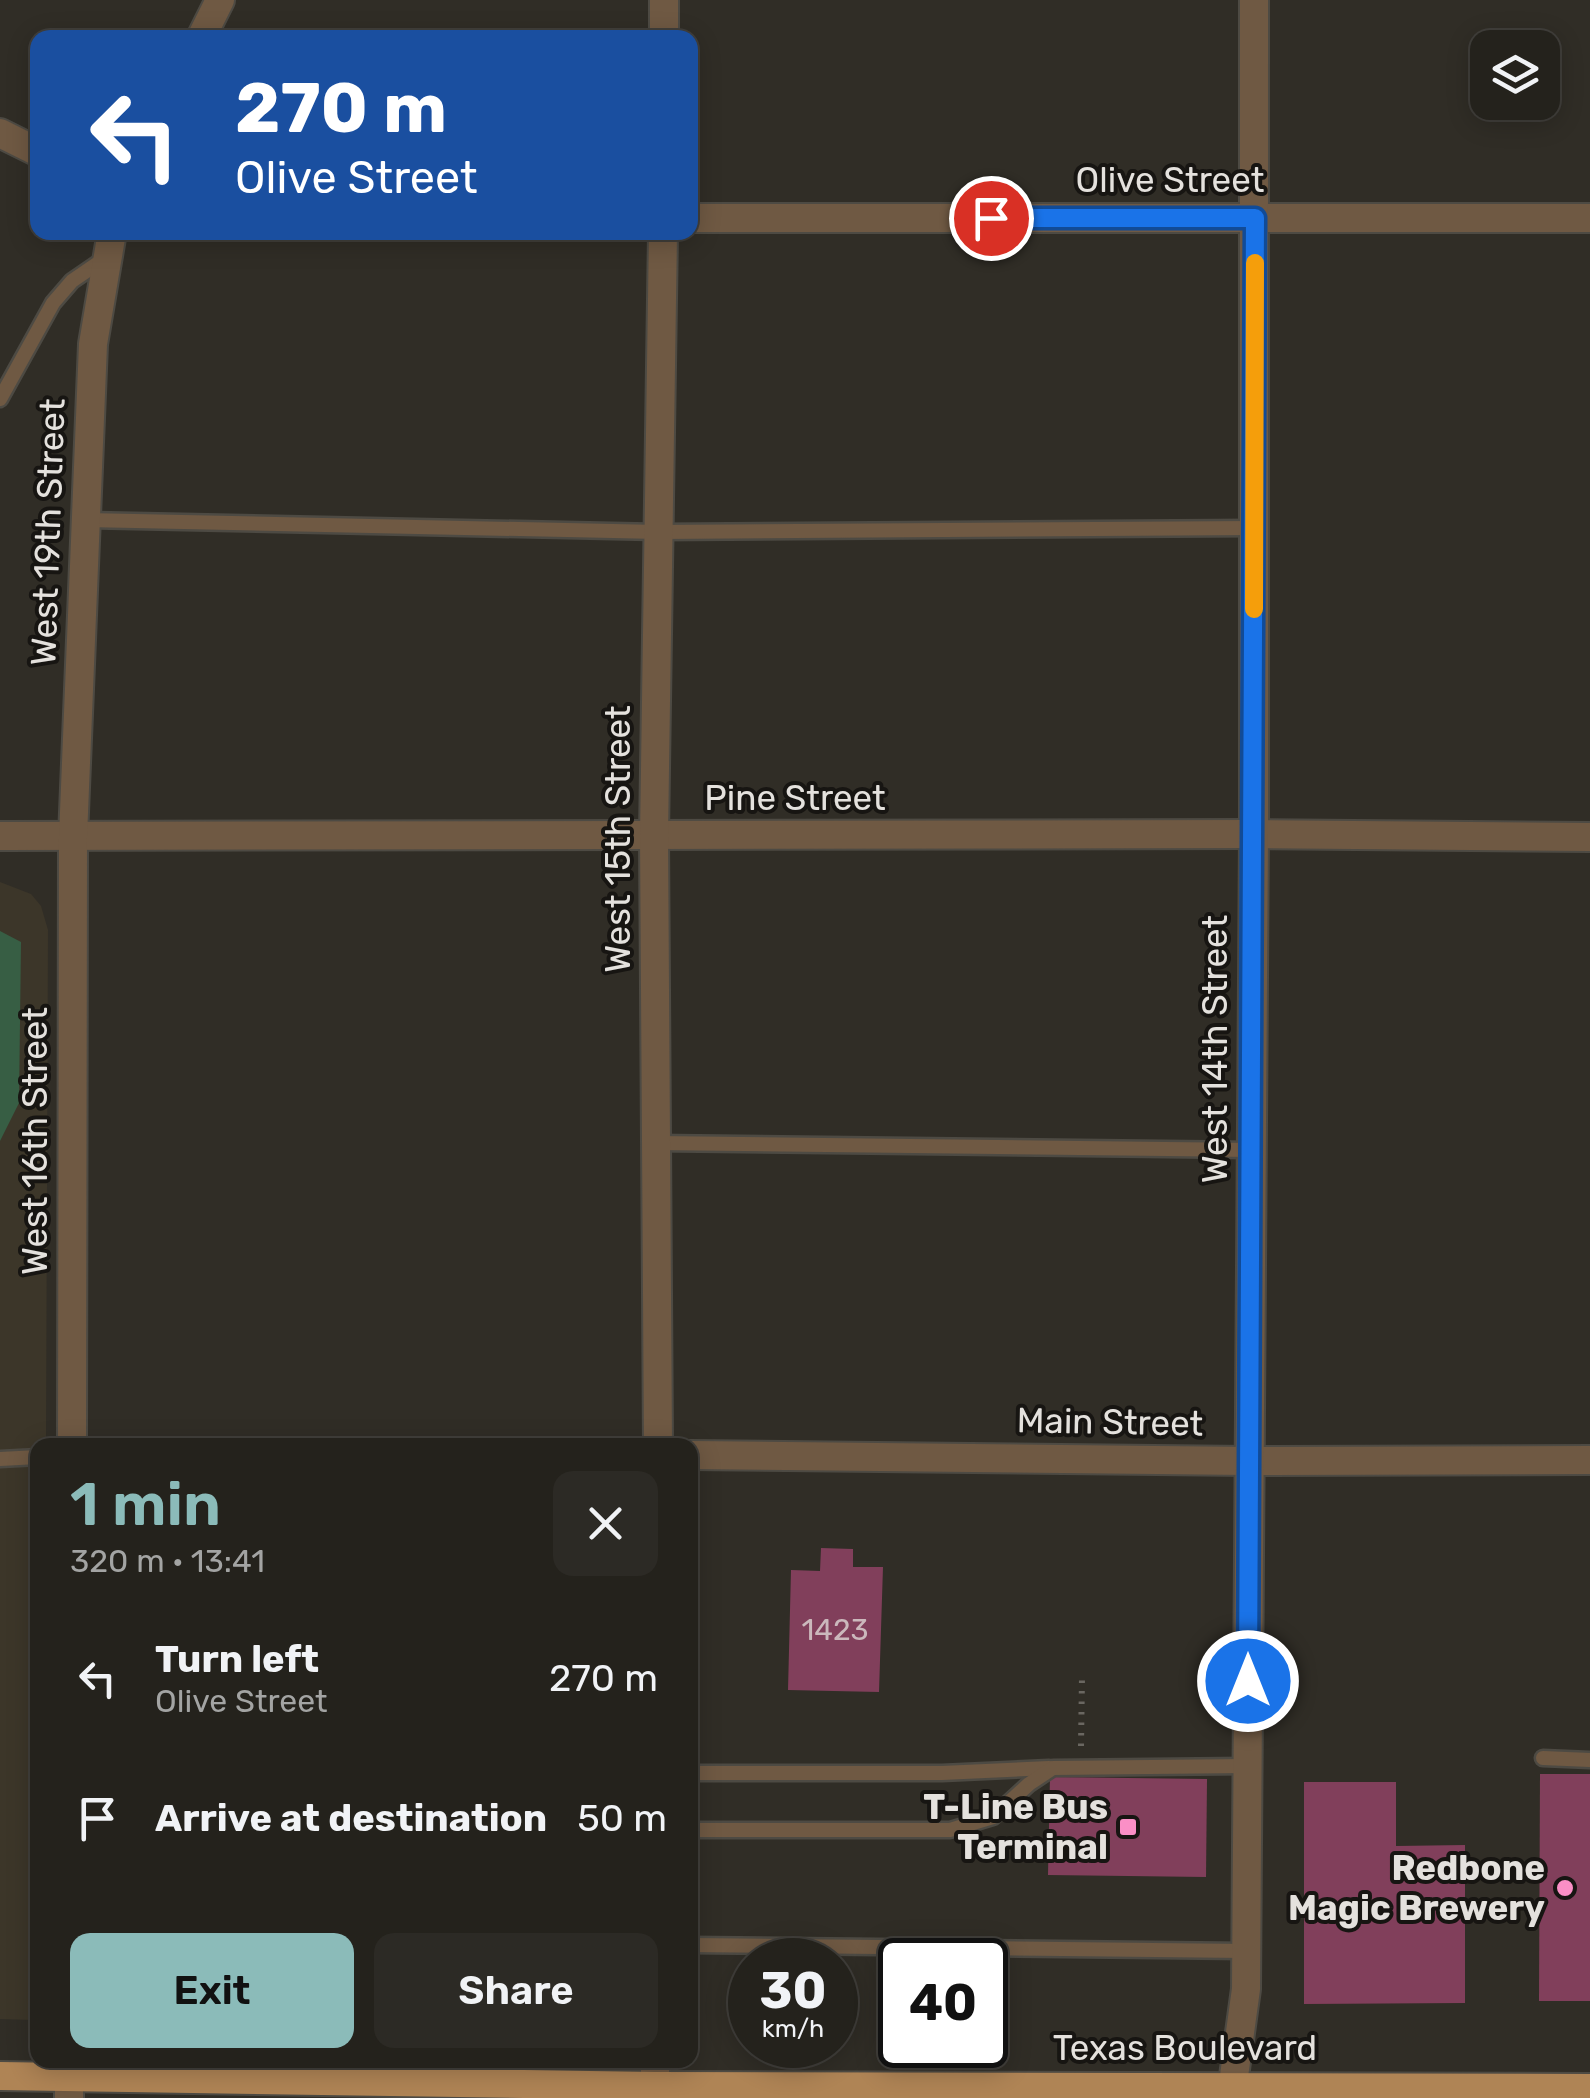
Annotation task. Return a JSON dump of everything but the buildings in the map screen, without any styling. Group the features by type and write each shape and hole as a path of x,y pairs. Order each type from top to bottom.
{"main road":[{"name":"Texas Boulevard","path":"0,2076 655,2081 1231,2092 1590,2088"}],"street":[{"path":"204,30 220,0"},
{"path":"664,0 664,30"},
{"name":"West 14th Street","path":"1231,2092 1246,1989 1254,834 1254,0"},
{"path":"0,133 30,148"},
{"name":"Olive Street","path":"698,218 1590,218"},
{"name":"West 15th Street","path":"658,1438 654,836 663,240"},
{"name":"West 19th Street","path":"73,837 93,344 110,245"},
{"name":"Pine Street","path":"0,836 1590,837"},
{"name":"West 16th Street","path":"72,1438 73,837"},
{"name":"Main Street","path":"698,1454 1249,1461 1590,1460"}],"lane":[{"path":"0,399 53,303 110,245"},
{"path":"86,520 658,532 1254,528"},
{"path":"656,1143 1252,1150"},
{"path":"0,1458 30,1457"},
{"path":"1543,1758 1590,1760"},
{"path":"698,1773 942,1773 1081,1766 1246,1766"},
{"path":"698,1830 950,1830 993,1817 1053,1768"},
{"path":"698,1945 1246,1951"}],"path":[{"path":"1081,1766 1082,1678"}],"shaded area":[{"path":"0,882 31,894 41,906 48,930 46,1438 30,1438 30,2020 0,2019"}],"green space":[{"path":"0,931 21,942 19,1103 0,1141"}],"slow traffic":[{"path":"1254,609 1255,263"}],"place":[{"name":"T-Line Bus Terminal","path":"1128,1827"},
{"name":"Redbone Magic Brewery","path":"1565,1888"}],"route":[{"path":"991,218 1255,218 1248,1681"}]}
